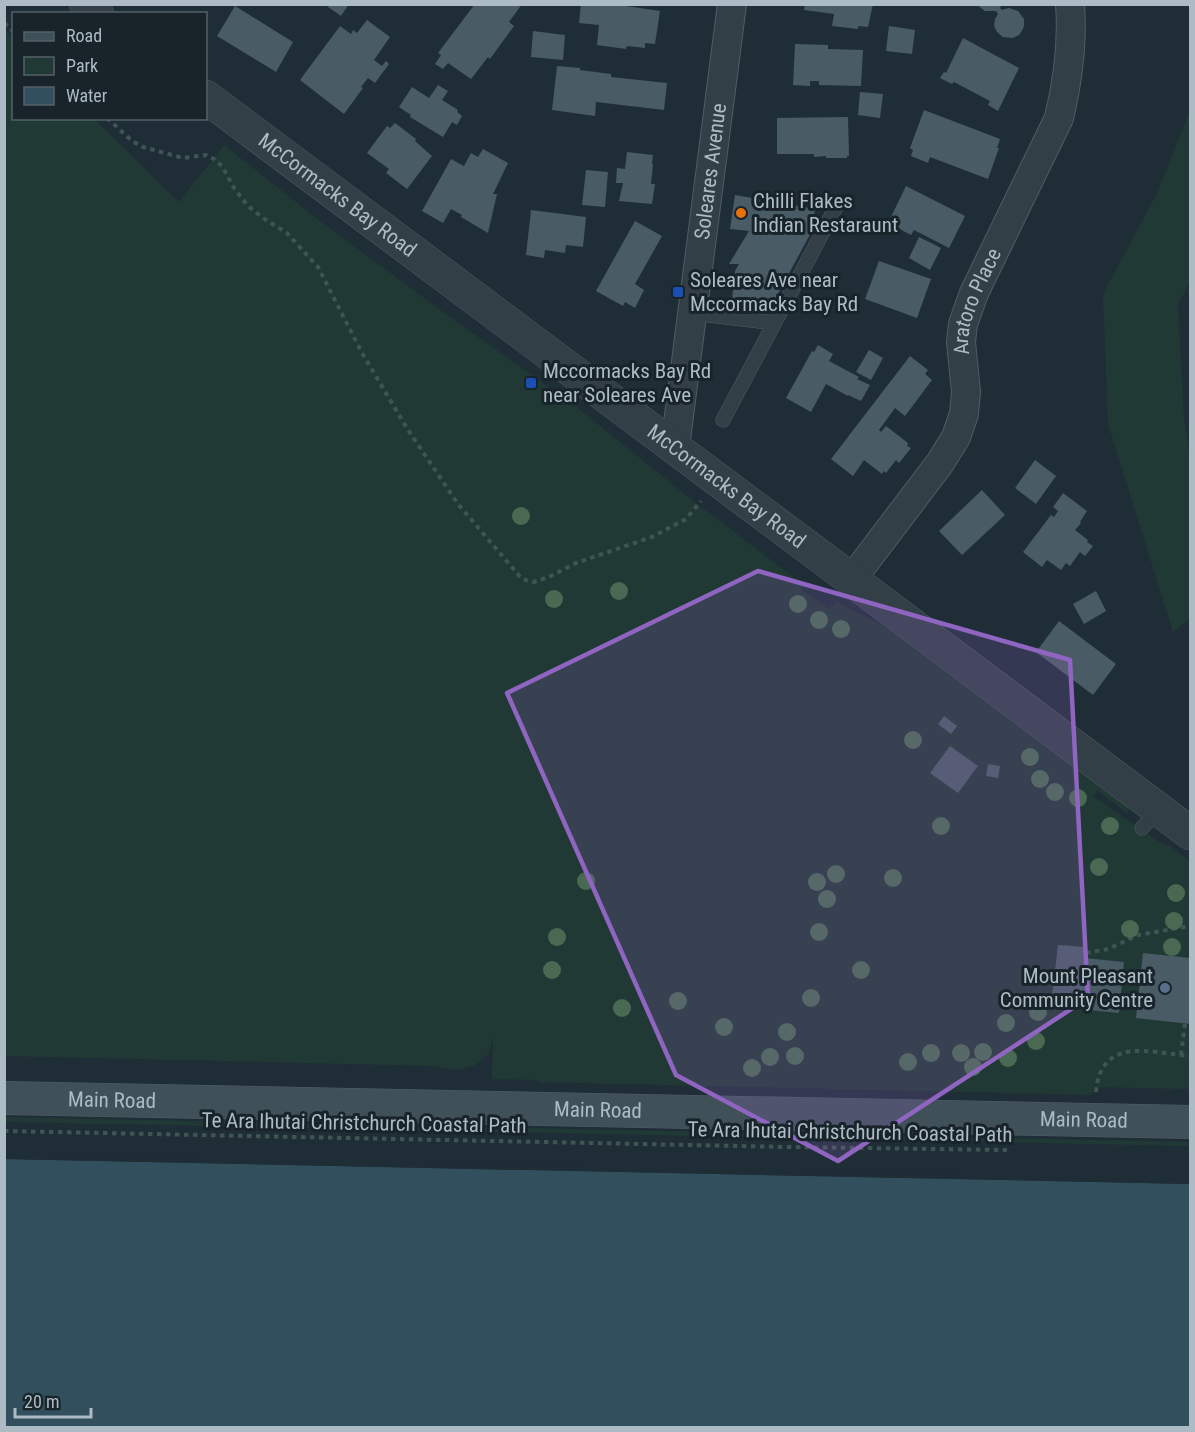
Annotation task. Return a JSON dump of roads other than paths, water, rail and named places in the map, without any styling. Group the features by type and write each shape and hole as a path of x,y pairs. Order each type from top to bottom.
{"main road":[{"name":"Main Road","path":"4,1098 1191,1122"}],"street":[{"name":"Soleares Avenue","path":"675,447 732,4"},
{"name":"Aratoro Place","path":"852,579 940,463 956,437 963,414 966,392 961,342 963,324 975,293 1059,118 1070,56 1070,4"},
{"name":"McCormacks Bay Road","path":"207,98 852,579 1151,819 1191,833"}],"lane":[{"path":"723,420 834,209"},
{"path":"692,314 774,323"}],"water":[{"path":"5,1159 1190,1184 1190,1427 5,1428"}],"place":[{"name":"Chilli Flakes Indian Restaraunt","path":"741,213"},
{"name":"Soleares Ave near Mccormacks Bay Rd","path":"678,292"},
{"name":"Mccormacks Bay Rd near Soleares Ave","path":"531,383"},
{"name":"Mount Pleasant Community Centre","path":"1165,988"}]}
